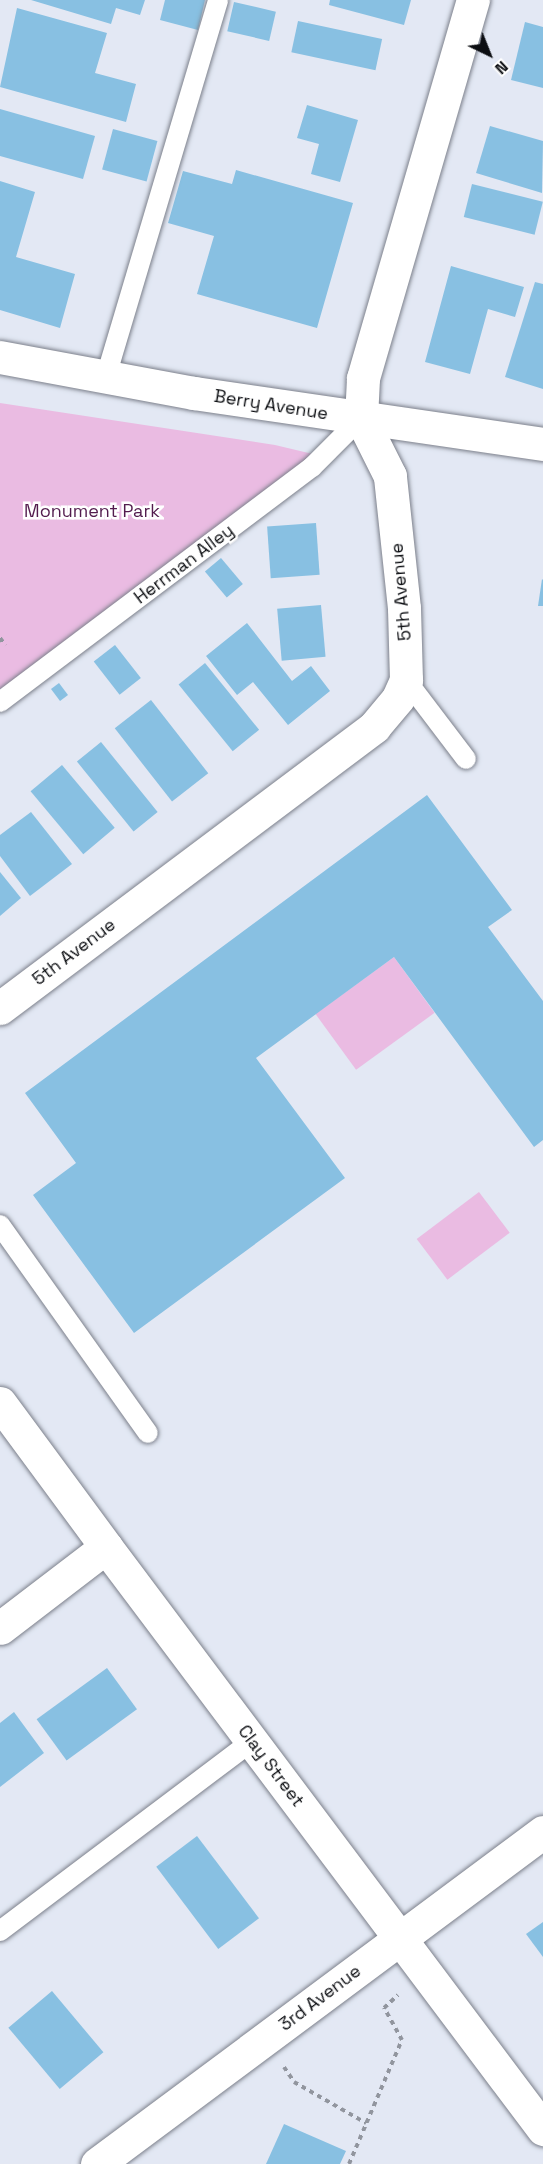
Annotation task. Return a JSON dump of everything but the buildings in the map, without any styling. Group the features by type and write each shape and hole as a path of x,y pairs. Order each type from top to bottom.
{"street":[{"name":"5th Avenue","path":"0,1008 375,727 390,712 406,680 390,476 361,418 363,378 473,0"},
{"name":"Berry Avenue","path":"0,357 108,373 194,393 543,444"},
{"name":"Clay Street","path":"0,1403 543,2129"},
{"path":"0,1628 106,1547"},
{"name":"3rd Avenue","path":"97,2164 543,1832"}],"lane":[{"path":"108,373 218,0"},
{"name":"Herrman Alley","path":"0,702 312,467 361,418"},
{"path":"406,680 466,759"},
{"path":"0,1225 148,1433"},
{"path":"0,1931 252,1741"}],"path":[{"path":"0,638 5,645"},
{"path":"349,2164 402,2040 384,2008 425,1972"},
{"path":"266,2039 294,2082 366,2123"}],"green space":[{"name":"Monument Park","path":"0,403 275,445 317,455 0,694"},
{"path":"394,957 435,1013 356,1070 316,1014"},
{"path":"479,1192 510,1233 447,1280 417,1239"}]}
